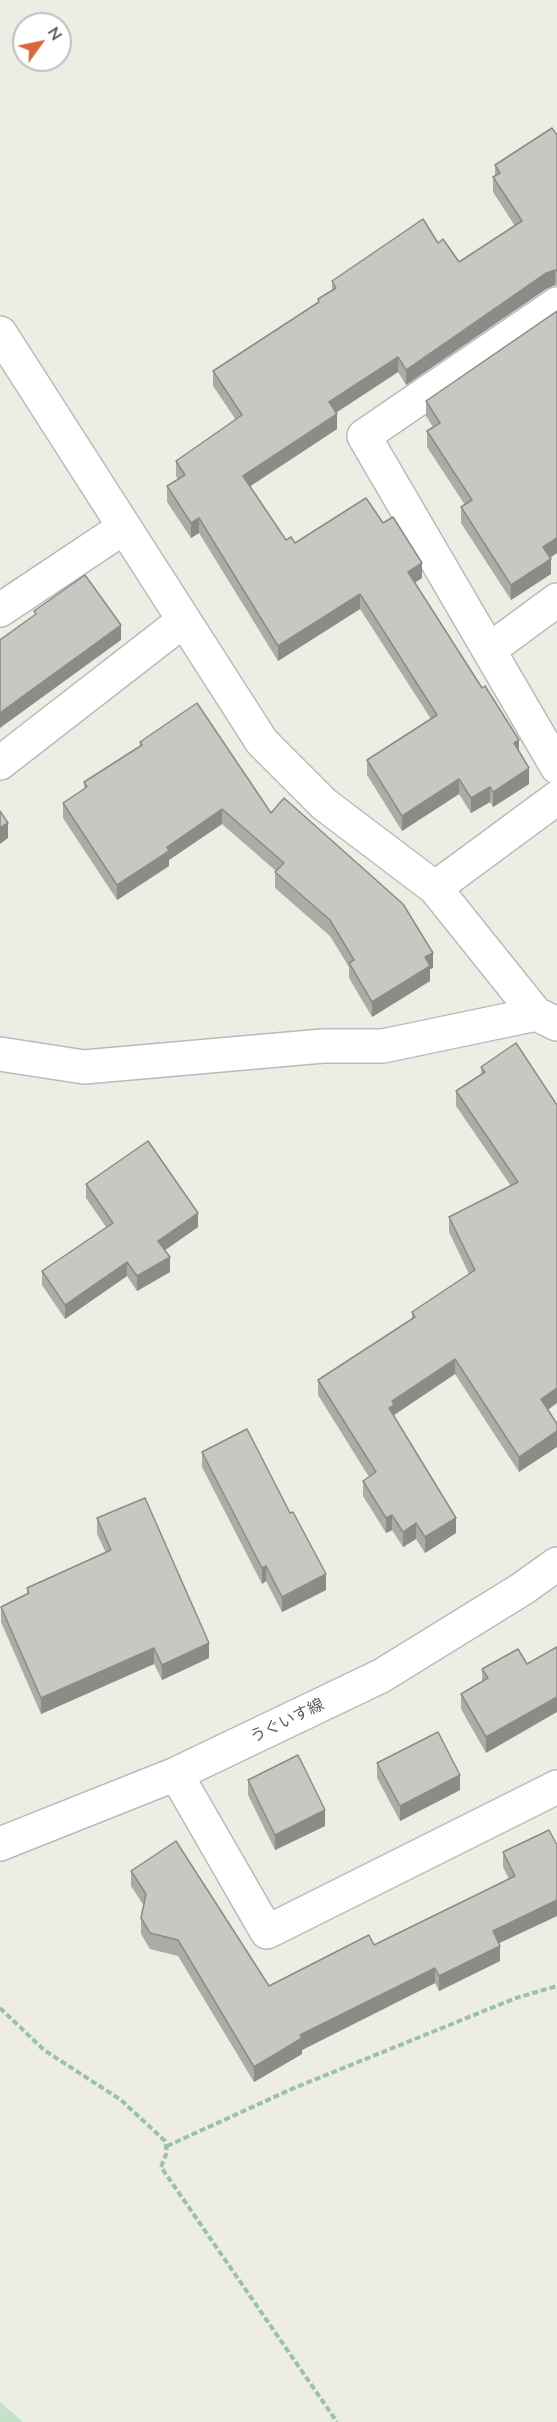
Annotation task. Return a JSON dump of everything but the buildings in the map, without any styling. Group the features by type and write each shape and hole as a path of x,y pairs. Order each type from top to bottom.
{"street":[{"path":"557,304 364,436 557,767"},
{"path":"0,333 262,742 324,804 435,888 546,1019"},
{"path":"0,610 123,528"},
{"path":"489,650 557,600"},
{"path":"0,763 183,621"},
{"path":"435,888 557,798"},
{"path":"0,1054 84,1067 323,1046 382,1047 546,1019"},
{"name":"うぐいす線","path":"0,1844 176,1774 381,1676 522,1589 557,1564"},
{"path":"176,1774 267,1932 557,1787"}],"path":[{"path":"167,2146 294,2088 516,1998 557,1986"},
{"path":"0,2008 44,2050 121,2100 165,2141 167,2152 161,2167 337,2422"}],"green space":[{"path":"0,2402 23,2422 0,2422"}]}
